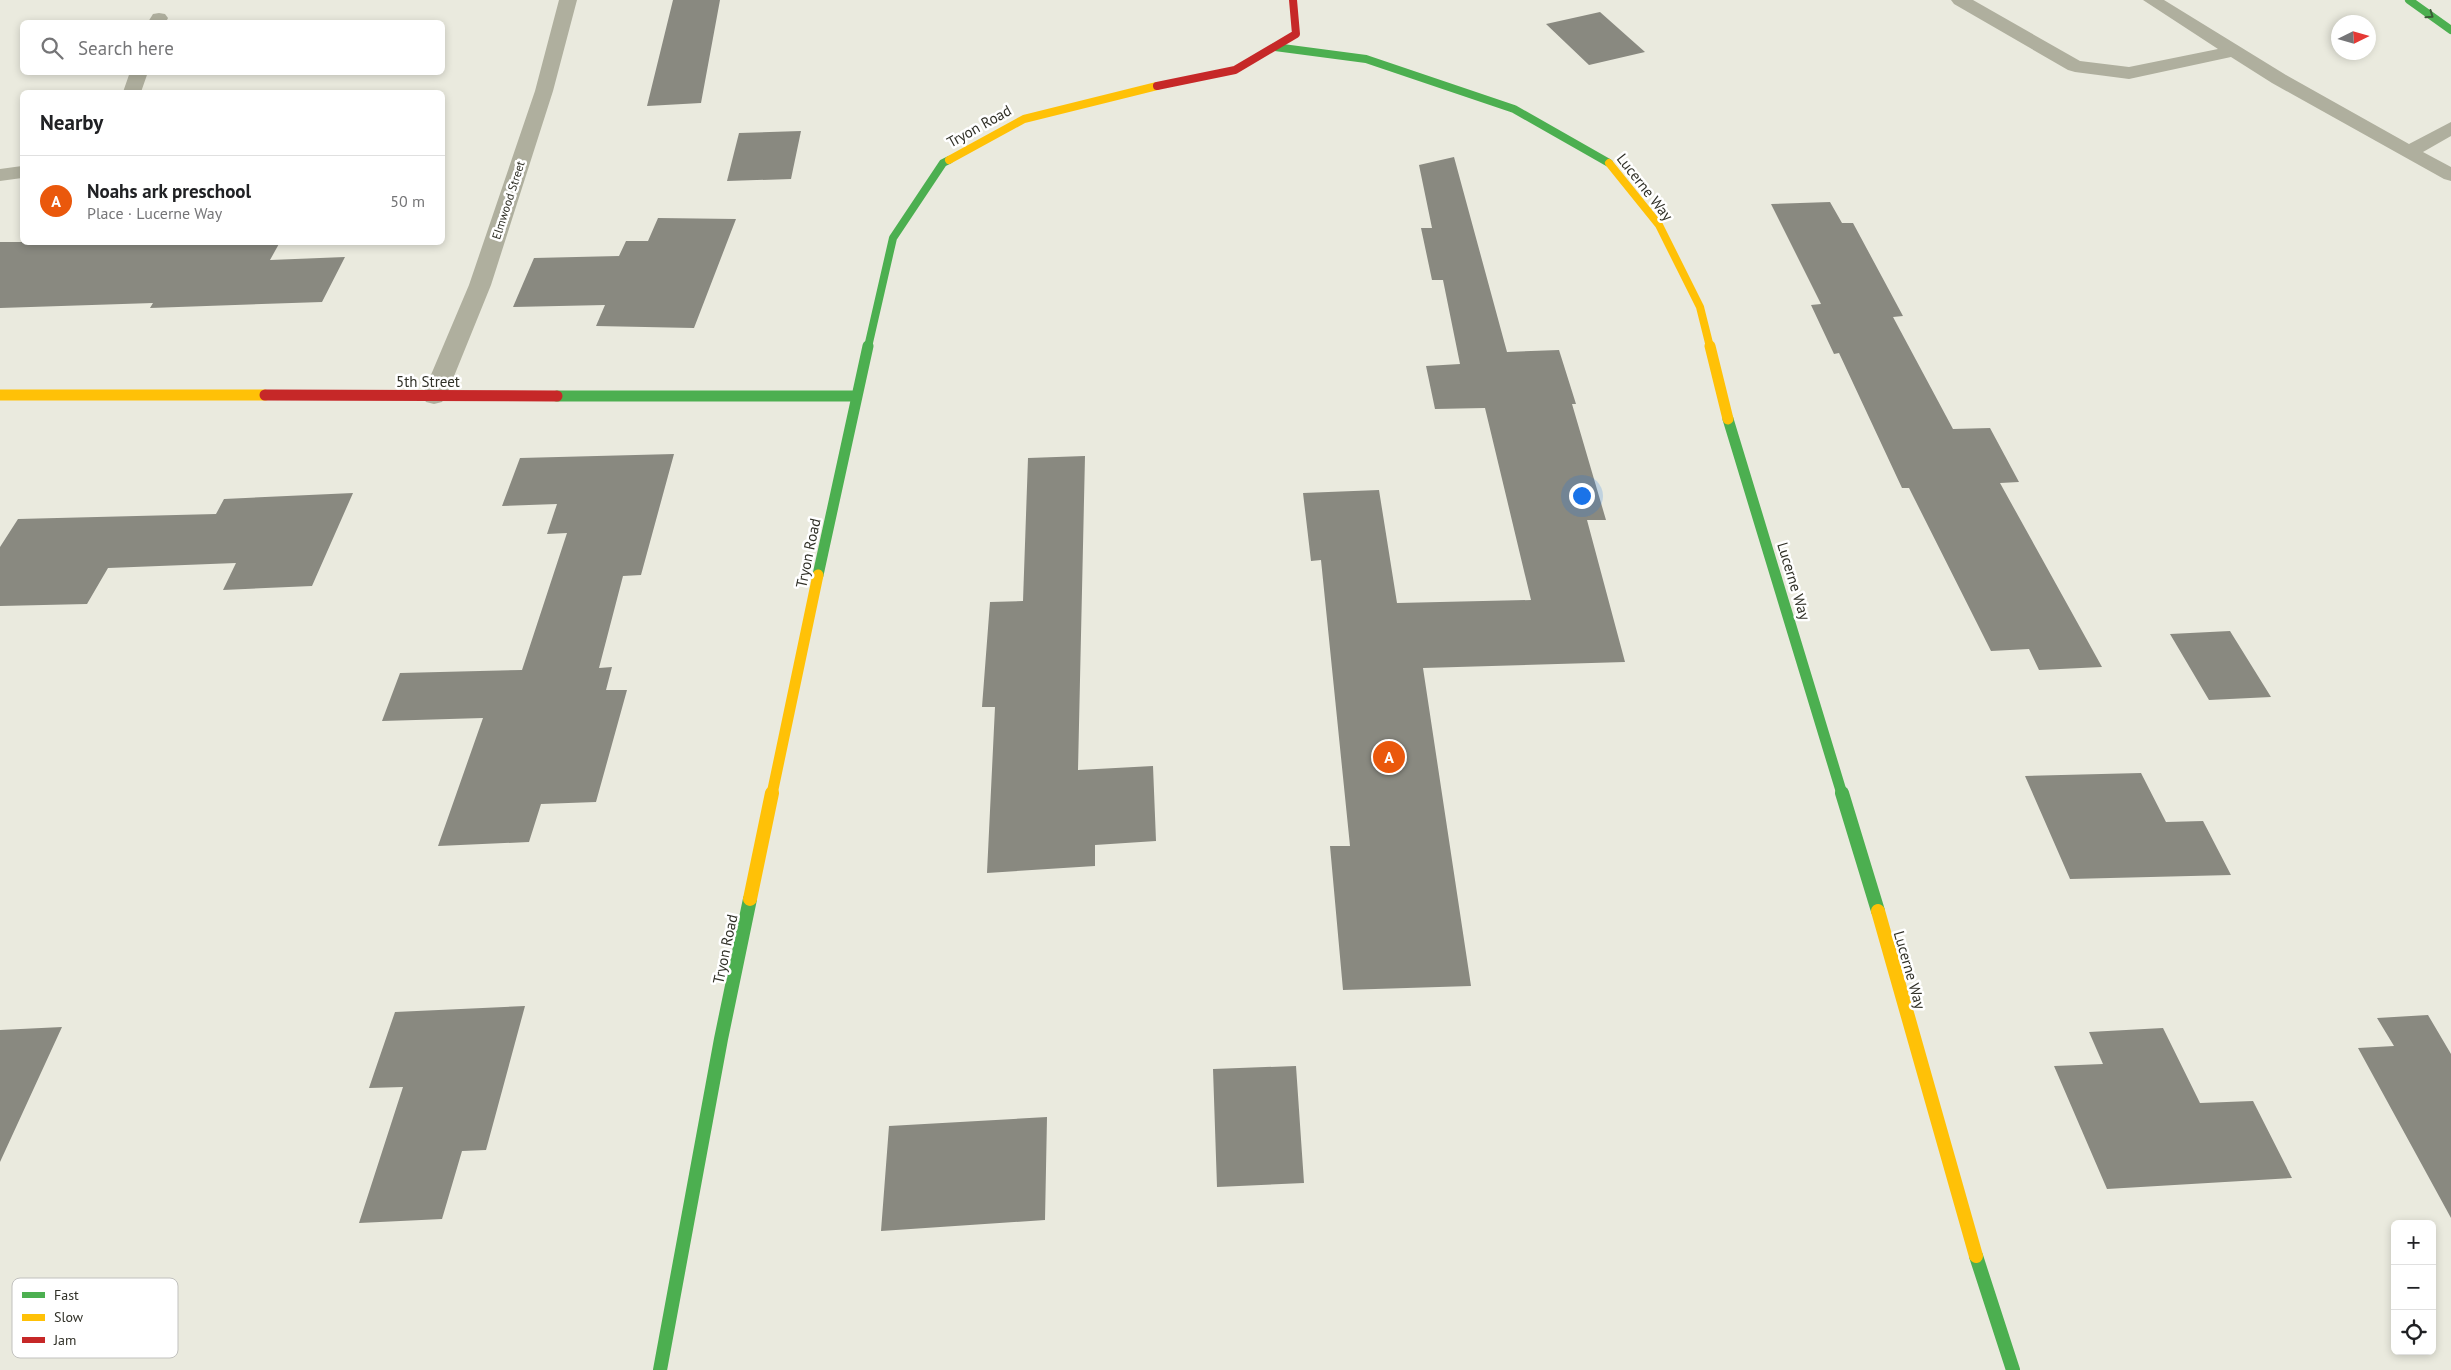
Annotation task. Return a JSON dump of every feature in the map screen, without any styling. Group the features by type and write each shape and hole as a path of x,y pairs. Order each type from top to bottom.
{"street":[{"name":"Elmwood Street","path":"434,396 480,286 544,91 568,0"},
{"name":"Tryon Road","path":"660,1370 721,1039 856,396 893,238 943,163 1024,119 1124,93 1235,70 1296,34 1293,0"},
{"path":"1960,0 2075,66 2129,73 2234,51"},
{"path":"2152,0 2279,79 2451,175"},
{"path":"2409,0 2451,30"},
{"name":"Lucerne Way","path":"1275,47 1366,59 1514,109 1608,161 1659,225 1700,307 1728,419 1868,877 1966,1224 2014,1370"},
{"path":"133,90 138,75"},
{"path":"2410,151 2451,128"},
{"path":"0,175 20,172"},
{"name":"5th Street","path":"0,395 856,396"}],"building":[{"path":"673,0 720,0 701,103 647,106"},
{"path":"1600,12 1645,52 1589,65 1546,24"},
{"path":"801,131 791,179 727,181 739,133"},
{"path":"1454,157 1507,352 1559,350 1576,404 1572,404 1606,520 1587,520 1625,662 1423,668 1471,986 1343,990 1330,846 1350,846 1321,560 1311,561 1303,493 1379,490 1397,603 1531,600 1485,408 1435,409 1426,366 1460,364 1443,280 1432,280 1421,228 1432,228 1419,165"},
{"path":"1830,202 1842,223 1853,223 1903,316 1893,317 1953,429 1990,428 2019,482 2000,483 2102,667 2039,670 2029,649 1991,651 1909,488 1902,488 1839,353 1834,354 1811,305 1821,304 1771,204"},
{"path":"658,218 736,219 694,328 596,326 605,305 513,307 534,258 619,256 626,241 648,241"},
{"path":"0,242 20,242 20,245 278,245 270,260 345,257 322,302 150,308 153,303 0,308"},
{"path":"674,454 641,575 623,576 599,668 612,667 606,690 627,690 596,802 541,804 529,842 438,846 483,718 382,721 400,673 522,670 567,533 547,534 557,504 502,506 520,458"},
{"path":"1085,456 1078,770 1153,766 1156,841 1095,845 1095,866 987,873 995,707 982,707 990,602 1023,601 1028,458"},
{"path":"353,493 312,586 223,590 236,563 108,568 87,604 0,606 0,547 18,519 216,514 224,499"},
{"path":"2230,631 2271,697 2209,700 2170,634"},
{"path":"2141,773 2166,822 2203,821 2231,875 2070,879 2025,776"},
{"path":"525,1006 486,1150 462,1151 442,1219 359,1223 403,1087 369,1088 395,1012"},
{"path":"2428,1015 2451,1054 2451,1218 2358,1048 2394,1046 2377,1018"},
{"path":"62,1027 0,1162 0,1030"},
{"path":"2163,1028 2200,1103 2253,1101 2292,1178 2107,1189 2054,1066 2103,1064 2089,1032"},
{"path":"1296,1066 1304,1183 1217,1187 1213,1069"},
{"path":"1047,1117 1045,1220 881,1231 889,1126"}],"traffic: fast":[{"path":"2409,0 2451,30"},
{"path":"1275,47 1366,59 1514,109 1609,163"},
{"path":"818,575 856,396 893,238 943,163 949,160"},
{"path":"557,396 856,396"},
{"path":"1728,419 1878,911"},
{"path":"660,1370 721,1039 750,899"},
{"path":"1976,1256 2013,1370"}],"traffic: slow":[{"path":"949,160 1024,119 1157,86"},
{"path":"1609,163 1659,225 1700,307 1728,419"},
{"path":"0,395 265,395"},
{"path":"750,899 818,575"},
{"path":"1878,911 1976,1256"}],"traffic: jam":[{"path":"1157,86 1235,70 1296,34 1293,0"},
{"path":"265,395 557,396"}],"place":[{"name":"Noahs ark preschool","path":"1389,757"}]}
